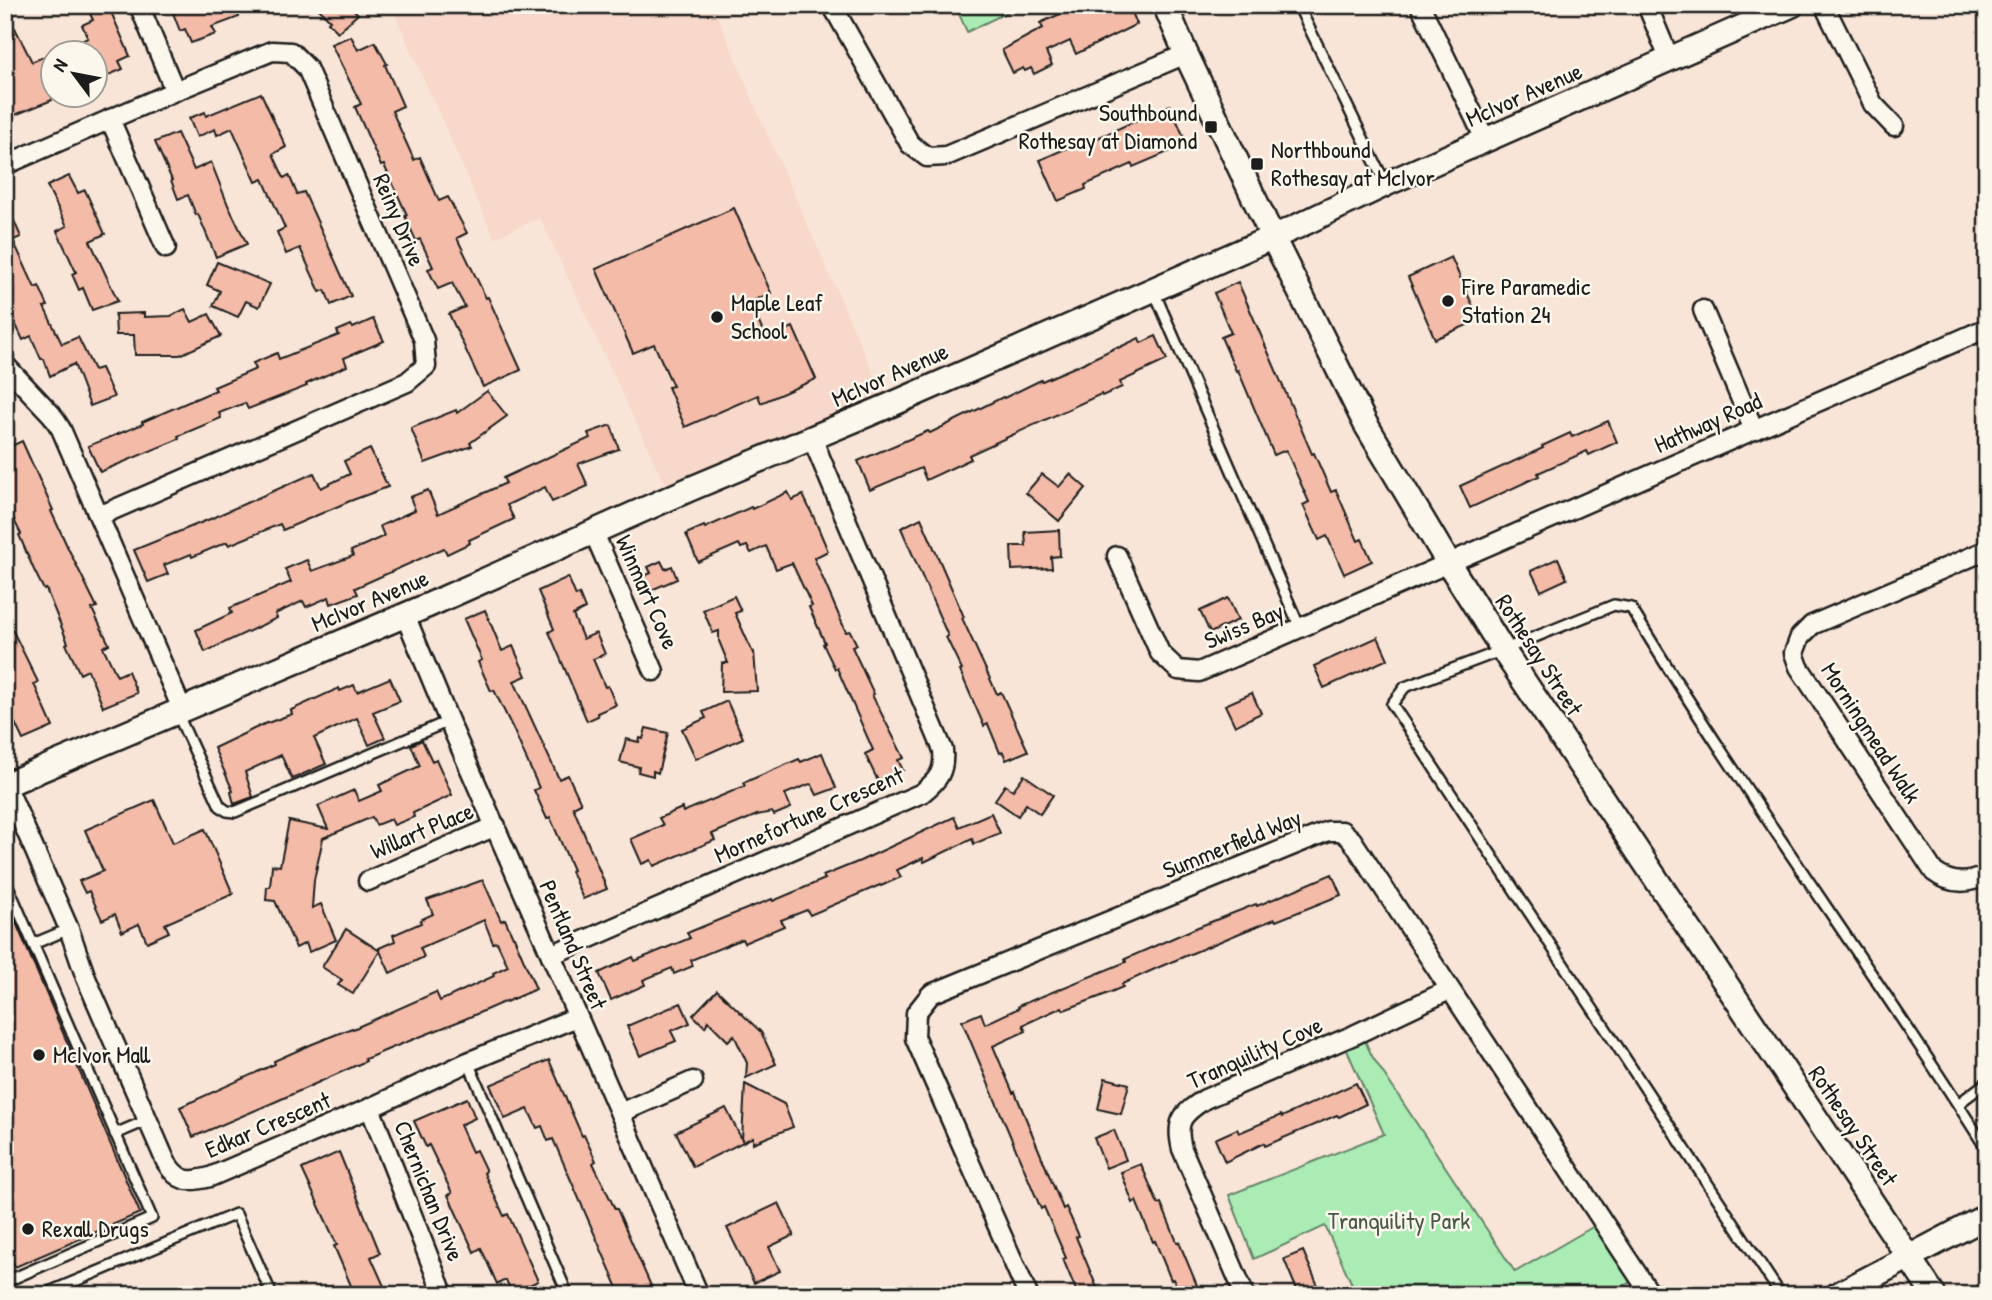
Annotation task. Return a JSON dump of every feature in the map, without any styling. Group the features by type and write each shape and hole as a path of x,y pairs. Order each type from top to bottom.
{"street":[{"path":"139,5 175,90"},
{"path":"832,5 910,144 927,157 946,156 1186,54"},
{"name":"Rothesay Street","path":"1165,5 1272,236 1364,423 1503,650 1934,1295"},
{"path":"1420,5 1486,141"},
{"path":"1647,5 1669,58"},
{"name":"McIvor Avenue","path":"6,785 405,615 1296,227 1386,184 1792,5"},
{"path":"1824,5 1873,104 1894,126"},
{"name":"Reiny Drive","path":"5,165 175,90 272,51 291,52 307,68 424,340 426,366 407,382 99,516"},
{"path":"110,119 166,247"},
{"path":"1703,310 1755,430"},
{"name":"Hathway Road","path":"1449,564 1987,328"},
{"path":"5,365 52,415 61,429 179,710"},
{"name":"Mornefortune Crescent","path":"551,955 922,793 938,780 944,761 943,750 812,438"},
{"name":"Winmart Cove","path":"594,533 654,671"},
{"name":"Morningmead Walk","path":"1985,554 1811,625 1800,637 1794,653 1799,667 1934,872 1941,878 1954,882 1970,881 1987,874"},
{"name":"Swiss Bay","path":"1117,556 1160,653 1178,670 1199,672 1449,564"},
{"name":"Pentland Street","path":"405,615 699,1295"},
{"name":"Edkar Crescent","path":"6,785 148,1120 172,1172 183,1181 210,1177 370,1108 468,1062 577,1017"},
{"name":"Willart Place","path":"368,881 496,826"},
{"name":"Summerfield Way","path":"1028,1295 915,1038 916,1013 931,994 1328,831 1342,831 1352,840 1651,1295"},
{"name":"Tranquility Cove","path":"1245,1295 1182,1149 1178,1136 1179,1121 1190,1108 1205,1099 1354,1035 1449,990"},
{"path":"620,1113 693,1081"},
{"name":"Chernichan Drive","path":"370,1108 443,1293"},
{"path":"1837,1295 1987,1216"}],"lane":[{"path":"1298,5 1386,184"},
{"path":"1153,288 1300,628"},
{"path":"1781,1295 1392,704 1405,687 1614,605 1631,608 1683,693 1987,1150"},
{"path":"179,710 220,806 235,812 449,721"},
{"path":"5,880 152,1219 5,1282"},
{"path":"33,944 69,929"},
{"path":"468,1062 568,1295"},
{"path":"1958,1104 1987,1082"},
{"path":"115,1134 148,1120"},
{"path":"42,1295 236,1214 272,1295"}],"shaded area":[{"name":"Maple Leaf School","path":"391,5 713,5 883,395 668,486 540,218 494,238"}],"green space":[{"path":"955,5 1022,5 967,32"},
{"name":"Tranquility Park","path":"1365,1041 1372,1056 1515,1272 1596,1225 1634,1280 1608,1295 1357,1295 1325,1226 1254,1259 1229,1195 1384,1134 1346,1048"}],"building":[{"path":"86,5 108,5 130,56 119,61 123,69 108,75 108,38 88,38 82,25 93,20"},
{"path":"170,5 235,5 239,17 212,27 216,34 191,43 185,29 180,31"},
{"path":"315,5 349,5 358,14 338,32"},
{"path":"1080,5 1129,5 1137,24 1076,54 1070,41 1046,52 1052,65 1034,74 1031,68 1025,71 1023,68 1013,73 1002,50 1043,28 1040,23"},
{"path":"15,28 32,62 38,59 38,106 5,119 5,33"},
{"path":"351,36 358,50 375,42 387,64 385,65 403,106 392,111 414,160 420,157 439,201 448,197 467,233 457,238 486,298 488,297 521,370 483,387 449,314 465,307 452,283 438,289 428,269 433,267 420,239 416,241 384,165 381,166 355,107 361,104 331,44"},
{"path":"261,93 286,147 273,154 284,178 289,175 297,194 304,192 351,296 331,305 325,290 320,292 300,248 286,254 277,232 285,228 263,179 256,182 232,128 217,135 215,129 197,137 189,118 205,112 206,116"},
{"path":"1170,105 1187,144 1133,167 1132,164 1085,185 1086,189 1058,201 1040,160 1087,139 1089,142"},
{"path":"177,133 194,170 211,162 247,244 216,257 188,195 178,199 155,142"},
{"path":"69,176 78,193 85,190 105,234 90,241 118,301 92,310 83,288 79,290 72,274 76,272 57,231 67,226 47,186"},
{"path":"5,200 21,237 13,240 35,288 39,286 48,306 44,307 62,344 78,337 94,370 101,368 114,397 90,406 74,364 50,376 31,336 23,340 5,301 13,298 5,281"},
{"path":"734,208 771,293 750,302 766,339 793,327 816,379 761,403 758,395 685,427 668,387 673,386 654,344 633,353 596,269"},
{"path":"1451,257 1479,320 1435,339 1408,277"},
{"path":"217,262 270,284 259,307 246,301 238,317 213,306 220,291 207,285"},
{"path":"1238,282 1312,454 1314,453 1331,492 1336,490 1358,541 1362,539 1372,561 1344,574 1327,536 1319,540 1303,505 1309,502 1286,450 1274,455 1221,337 1231,333 1214,293"},
{"path":"185,309 192,322 209,314 221,336 180,355 135,355 134,335 116,335 115,314 171,316"},
{"path":"373,319 384,341 344,358 347,366 306,384 307,386 248,409 245,403 219,413 221,418 178,436 179,439 100,472 88,446 216,390 214,387 256,369 253,363 277,353 279,359 339,335 337,331 351,325 353,328"},
{"path":"1156,336 1167,360 1120,382 1122,387 1102,396 1101,394 969,455 971,459 926,480 921,468 870,490 858,461 928,431 930,433 1003,397 1117,347 1139,338 1141,343"},
{"path":"487,391 507,416 470,443 472,446 425,463 411,428 456,410 457,413"},
{"path":"1608,421 1617,442 1589,455 1587,451 1538,473 1539,476 1470,508 1460,486 1570,433 1572,437"},
{"path":"611,425 619,449 578,464 588,486 552,502 545,487 507,505 514,519 469,540 470,543 447,554 444,548 355,588 358,594 331,604 329,597 306,607 303,601 275,614 277,618 205,652 196,630 232,613 230,608 291,582 285,569 307,560 312,571 353,556 351,551 384,536 380,526 415,510 410,497 428,490 438,514 506,483 503,478 590,438 588,433"},
{"path":"22,441 53,510 51,511 97,607 92,609 109,644 103,647 117,676 128,671 137,693 103,707 88,670 80,674 46,589 44,590 34,570 19,535 21,534 5,502 5,449"},
{"path":"370,449 388,487 283,530 280,524 229,545 227,542 192,557 191,554 164,565 168,574 148,582 134,550 314,473 321,488 350,474 344,461"},
{"path":"1042,474 1059,487 1070,474 1086,488 1059,521 1026,493"},
{"path":"788,492 792,500 803,495 814,518 828,551 814,558 846,632 850,631 857,645 852,647 874,694 872,695 904,758 898,760 903,770 878,781 865,754 873,750 837,668 835,669 823,644 825,643 809,607 812,606 792,563 776,569 766,546 751,553 747,546 741,548 739,544 698,562 686,534"},
{"path":"921,518 964,617 962,618 997,694 1001,692 1028,751 1006,760 1003,752 1000,753 988,724 984,726 901,528"},
{"path":"1059,530 1060,556 1051,557 1052,568 1012,570 1011,546 1026,546 1025,532"},
{"path":"1558,558 1567,579 1541,591 1531,571"},
{"path":"661,561 665,569 672,566 677,579 649,591 642,577 651,573 648,567"},
{"path":"568,577 585,609 573,615 583,639 596,633 605,654 593,659 616,705 597,713 598,716 587,721 549,632 554,629 538,591"},
{"path":"734,596 741,611 735,613 754,652 757,691 721,692 722,663 728,663 719,641 719,631 713,633 703,610"},
{"path":"1228,598 1238,620 1210,633 1200,611"},
{"path":"485,610 502,651 513,646 526,676 514,681 559,779 568,775 581,803 573,807 607,889 583,899 550,817 547,819 534,790 539,788 514,731 478,662 482,660 464,619"},
{"path":"5,615 38,682 34,684 53,727 23,740 5,702"},
{"path":"1378,637 1388,659 1324,688 1314,666"},
{"path":"390,678 400,701 373,712 385,738 369,745 357,718 314,738 326,764 292,779 281,755 245,772 253,797 234,804 233,791 214,748 292,714 291,710 339,688 340,691 354,685 357,692"},
{"path":"1252,693 1261,713 1235,726 1225,705"},
{"path":"727,701 743,738 696,759 682,729 706,718 703,712"},
{"path":"646,728 668,733 658,773 653,771 653,776 638,772 639,767 620,762 626,739 639,742 640,738 643,739"},
{"path":"422,740 432,761 436,759 452,795 394,825 391,819 376,825 372,817 323,838 314,880 312,908 321,904 336,940 309,952 306,943 296,948 275,901 266,900 272,865 280,866 289,821 328,829 318,806 354,790 359,801 382,791 379,785 420,766 411,745"},
{"path":"822,753 836,788 817,795 810,784 785,794 791,808 774,815 772,812 757,815 712,834 715,840 654,866 651,860 642,864 631,839 663,825 659,818 682,808 683,812 745,786 743,783 799,759 801,762"},
{"path":"1024,775 1053,795 1040,814 1026,804 1018,816 995,800 1005,785 1013,790"},
{"path":"154,800 173,843 205,829 233,894 165,924 169,932 147,942 139,924 122,932 115,914 102,920 89,891 85,893 79,881 103,871 85,830"},
{"path":"991,813 1000,833 974,844 972,839 924,862 923,858 897,870 901,877 810,915 807,910 781,920 784,926 744,943 742,939 691,960 693,966 674,974 672,968 643,980 645,985 611,1000 599,973 633,957 635,961 690,938 687,933 825,879 823,876 954,817 959,827"},
{"path":"1332,874 1341,895 1240,933 1157,968 1099,997 1064,1010 1062,1007 1023,1025 1026,1031 993,1046 1063,1209 1066,1207 1079,1236 1076,1237 1100,1295 1078,1295 1063,1259 1066,1258 1044,1207 1041,1209 962,1021 981,1013 985,1024 1019,1008 1018,1006 1126,962 1125,959 1198,927 1256,904 1257,906"},
{"path":"483,880 501,921 505,919 514,937 536,989 365,1059 366,1061 193,1137 180,1107 310,1045 436,992 440,1001 494,976 493,973 508,966 497,942 493,943 484,920 420,948 424,957 390,973 379,948 395,941 393,935 421,923 420,920 433,914 427,900"},
{"name":"McIvor Mall","path":"5,897 140,1213 15,1267 5,1245"},
{"path":"346,929 380,951 353,994 338,985 342,980 322,967"},
{"path":"717,990 761,1032 776,1064 746,1078 747,1063 734,1035 728,1041 708,1021 705,1027 693,1015"},
{"path":"681,1003 690,1023 671,1031 676,1041 640,1056 627,1026"},
{"path":"549,1060 582,1136 584,1135 596,1161 593,1163 617,1209 655,1295 621,1295 553,1139 548,1141 542,1126 537,1128 528,1109 505,1119 490,1085"},
{"path":"1105,1078 1129,1084 1121,1114 1098,1109"},
{"path":"1356,1083 1366,1104 1265,1146 1264,1143 1225,1162 1215,1139 1237,1129 1239,1133 1281,1115 1282,1117"},
{"path":"745,1084 784,1104 793,1127 753,1143 753,1137 693,1167 676,1132 726,1108 742,1140"},
{"path":"467,1098 475,1118 460,1125 472,1152 476,1150 504,1216 508,1214 538,1281 512,1293 506,1280 497,1284 481,1248 474,1252 448,1195 452,1193 414,1121"},
{"path":"1114,1130 1126,1160 1106,1168 1094,1138"},
{"path":"339,1152 380,1253 371,1257 388,1295 355,1295 334,1246 337,1245 302,1169"},
{"path":"1141,1164 1201,1295 1180,1295 1136,1201 1133,1203 1121,1172"},
{"path":"779,1203 794,1235 769,1247 780,1271 754,1283 727,1228"},
{"path":"1303,1251 1322,1295 1299,1295 1284,1259"}],"place":[{"name":"Southbound Rothesay at Diamond","path":"1211,127"},
{"name":"Northbound Rothesay at McIvor","path":"1257,164"},
{"name":"Fire Paramedic Station 24","path":"1448,301"},
{"name":"Maple Leaf School","path":"717,317"},
{"name":"McIvor Mall","path":"39,1055"},
{"name":"Rexall Drugs","path":"28,1229"}]}
